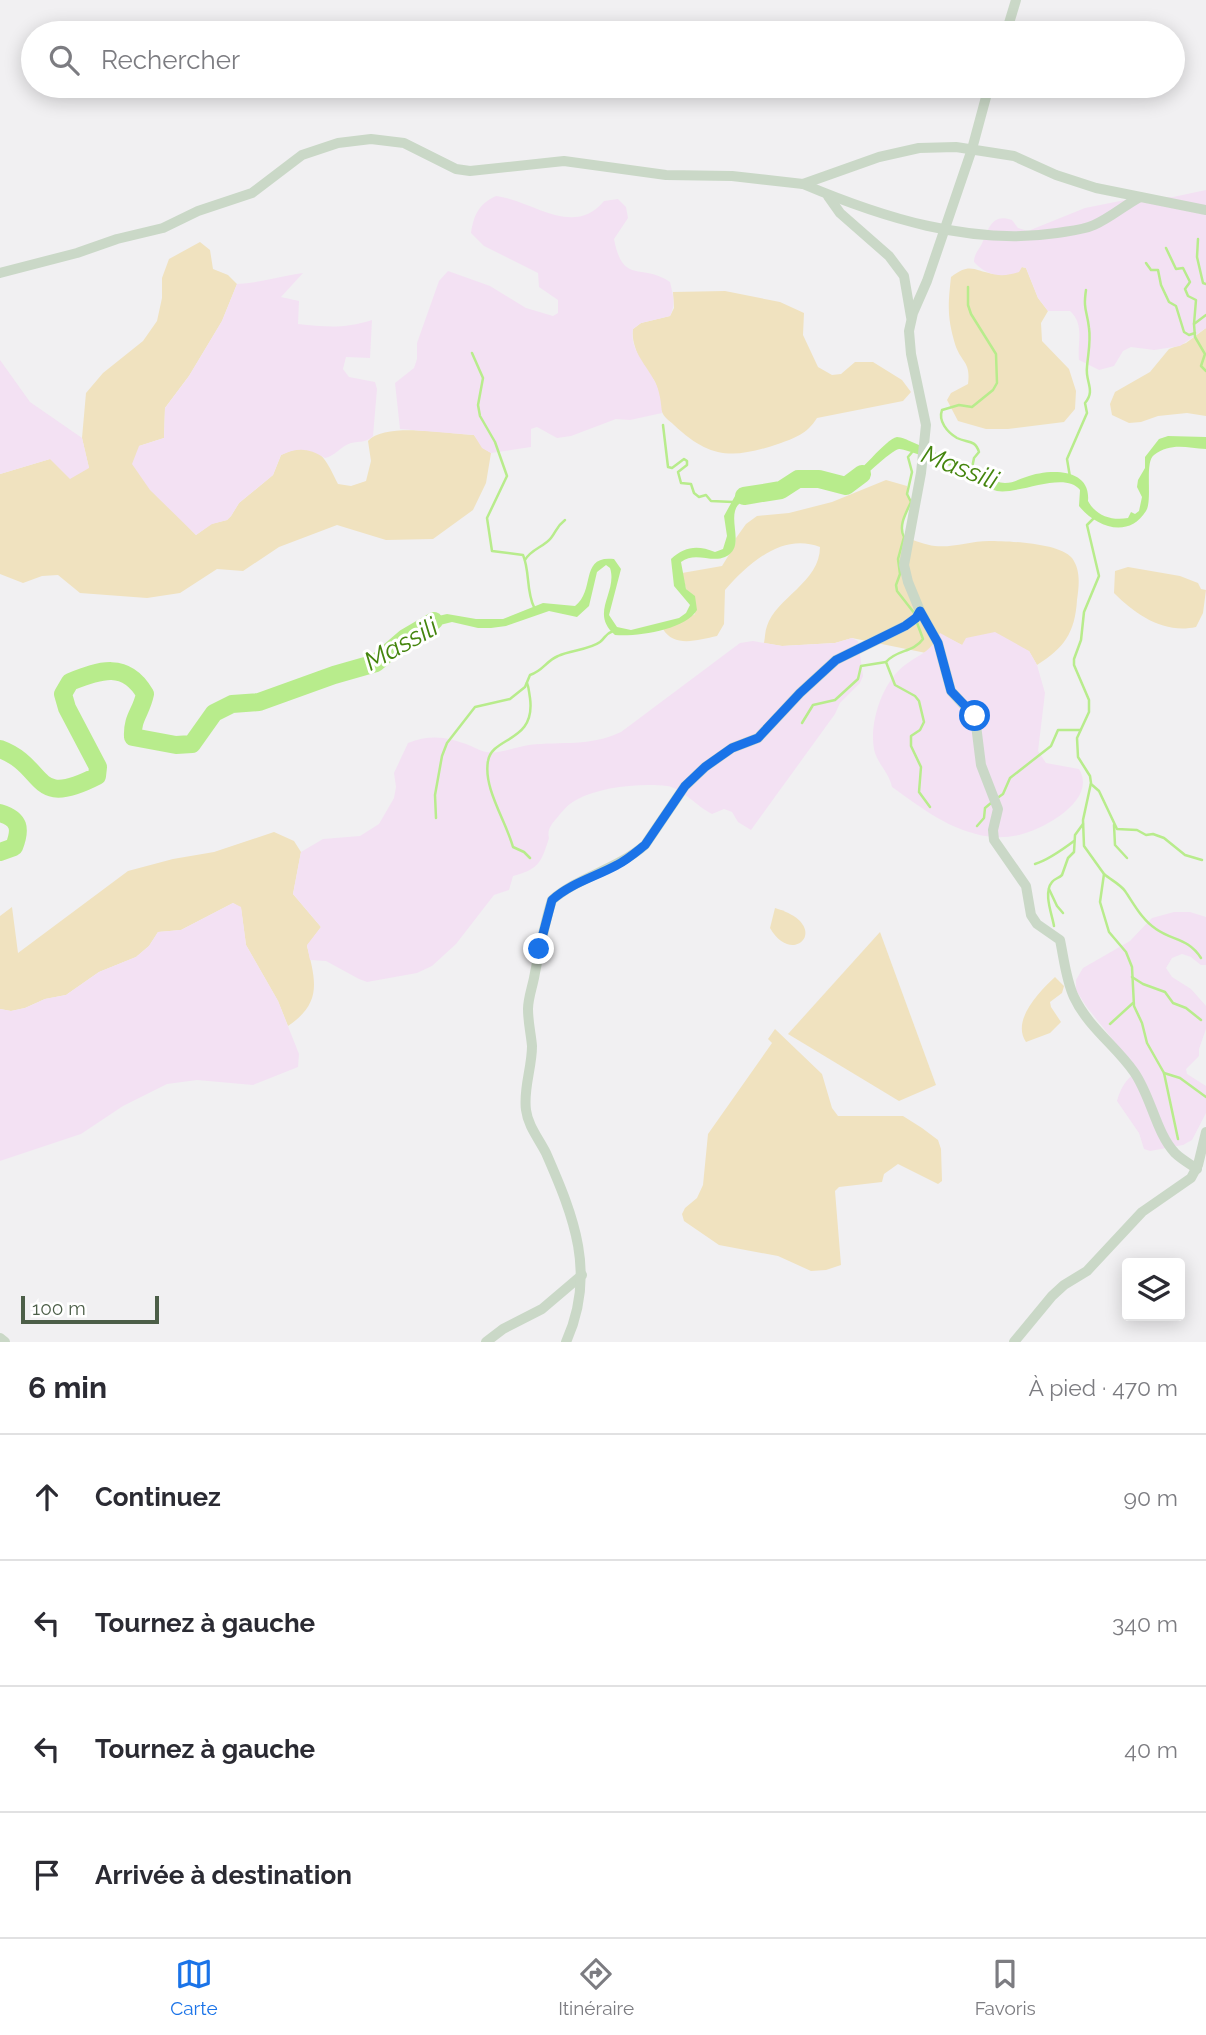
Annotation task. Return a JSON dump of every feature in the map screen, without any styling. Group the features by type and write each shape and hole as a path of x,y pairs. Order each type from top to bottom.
{"street":[{"path":"1010,21 1017,0"},
{"path":"986,98 972,149 909,331 911,354 926,425 920,483 904,565 920,611 938,643 951,691 975,716 981,765 998,808 993,830 994,840 1026,886 1031,915 1037,924 1060,940 1074,998 1146,1091 1167,1142 1175,1153 1197,1169"},
{"path":"0,273 163,228 198,211 252,192 302,155 338,143 372,139 404,143 456,169 470,172 565,162 666,175 732,176 803,184 897,218 993,236 1040,236 1094,225 1140,197"},
{"path":"803,184 879,157 919,148 972,149 1014,156 1096,188 1206,210"},
{"path":"827,194 840,214 889,256 904,276 912,321"},
{"path":"566,1342 574,1318 582,1275 572,1217 526,1112 525,1097 532,1046 528,1007 552,900 586,878 619,865 637,852 645,845 685,786 705,767 732,748 758,738 800,693 836,660 905,626 916,618 920,611"},
{"path":"1014,1342 1058,1291 1087,1271 1142,1212 1184,1185 1197,1169 1206,1132"},
{"path":"486,1342 503,1329 542,1309 582,1275"},
{"path":"0,1338 5,1342"}],"shaded area":[{"path":"200,242 210,250 213,269 228,275 237,284 222,321 189,376 165,408 164,438 139,446 175,513 196,535 211,524 227,520 239,503 273,475 281,455 303,448 311,449 323,458 338,484 351,486 366,481 371,461 368,441 376,435 402,430 474,435 483,448 491,453 486,483 473,510 433,539 386,540 337,525 279,547 243,571 217,569 180,593 147,598 80,593 58,575 42,576 23,583 0,574 0,474 50,459 89,468 82,438 86,393 103,373 143,341 157,321 162,298 162,278 169,259"},
{"path":"1026,268 1038,298 1048,311 1041,323 1042,341 1069,369 1076,391 1075,409 1064,422 1008,429 986,429 958,421 947,400 951,393 968,384 969,376 967,366 957,350 949,318 951,277 968,269 997,274"},
{"path":"725,291 780,302 804,313 803,335 818,367 832,375 841,374 855,362 873,362 902,380 911,392 903,401 817,418 800,435 762,449 735,454 711,450 699,444 663,414 655,382 637,352 633,329 641,323 670,316 674,308 673,292"},
{"path":"1206,328 1206,416 1187,413 1129,423 1112,415 1110,404 1115,392 1150,372 1169,349 1186,343"},
{"path":"886,480 907,486 911,502 902,524 904,537 927,545 941,546 989,541 1033,544 1057,549 1072,558 1079,578 1076,612 1071,631 1061,646 1037,665 1029,651 962,645 940,634 926,653 852,638 835,643 782,646 764,643 766,628 772,616 806,580 818,559 820,547 806,543 779,547 767,553 734,580 725,590 724,624 717,636 680,641 673,639 663,629 695,614 694,596 686,589 682,573 722,566 735,545 736,538 746,524 757,516 789,513 832,502"},
{"path":"1128,567 1180,576 1198,583 1201,589 1206,590 1203,613 1196,627 1173,628 1162,625 1141,615 1123,601 1114,593 1115,571"},
{"path":"274,832 294,841 301,852 293,894 321,927 307,946 314,981 311,1000 307,1009 288,1026 278,1001 246,945 241,908 233,903 181,930 158,932 149,946 136,957 99,972 66,995 11,1011 0,1009 0,916 12,907 18,953 128,871 214,852"},
{"path":"775,908 793,915 802,924 805,933 803,940 789,945 779,940 770,928"},
{"path":"880,932 936,1085 899,1101 788,1034"},
{"path":"1055,977 1064,986 1062,993 1050,1002 1061,1022 1050,1033 1026,1042 1022,1033 1025,1015 1035,998"},
{"path":"775,1029 822,1074 832,1108 838,1116 903,1116 938,1140 941,1149 942,1181 938,1184 898,1164 884,1174 882,1182 839,1187 835,1191 841,1265 826,1270 811,1271 778,1256 719,1245 684,1221 682,1214 697,1198 703,1185 708,1134 772,1043 768,1039"}],"sand":[{"path":"1206,190 1206,328 1180,346 1154,350 1131,347 1123,351 1114,366 1099,370 1079,360 1079,328 1075,316 1070,311 1048,311 1038,298 1026,268 1001,275 989,273 974,262 990,226 1000,218 1012,220 1018,228 1028,231 1085,208 1140,197 1173,197"},
{"path":"496,196 566,217 579,217 592,212 604,201 618,199 626,207 628,218 614,239 622,263 634,271 660,276 670,282 673,295 670,316 641,323 633,329 632,336 639,356 656,384 662,413 630,420 616,419 571,436 557,438 537,427 531,429 531,447 491,453 482,448 474,435 400,429 395,383 414,368 417,343 439,281 448,271 490,286 526,308 553,316 558,313 558,300 539,287 538,273 484,246 471,233 478,210"},
{"path":"303,273 281,297 299,301 298,324 335,326 372,320 370,358 346,357 343,369 349,377 375,382 377,389 373,436 365,441 347,444 325,458 303,450 281,455 273,475 239,503 227,520 212,524 196,535 150,490 132,464 139,446 164,438 165,408 189,376 222,321 237,284"},
{"path":"0,360 30,402 82,438 89,468 70,479 50,459 0,474"},
{"path":"995,632 1029,651 1037,665 1045,693 1038,751 1046,763 1079,769 1083,780 1081,792 1075,802 1054,820 1030,832 1003,837 981,835 953,826 892,787 874,749 873,738 879,703 890,681 905,665 929,649 940,633 962,645 966,638"},
{"path":"852,638 858,641 863,676 860,683 840,703 835,714 751,830 738,822 732,812 724,809 712,814 673,787 644,785 596,792 576,800 565,809 550,828 546,847 538,864 513,876 509,890 494,895 456,944 432,966 417,973 367,982 326,961 310,960 307,945 321,927 293,894 301,852 323,839 360,836 379,824 394,798 394,773 408,743 424,738 440,738 492,752 529,745 598,740 621,732 740,643 753,641 782,646 835,643"},
{"path":"233,903 241,907 246,945 278,1001 299,1054 298,1067 253,1085 197,1080 167,1084 123,1106 81,1134 0,1161 0,1009 11,1011 66,995 99,972 136,957 149,946 158,932 181,930"},
{"path":"1174,912 1190,912 1206,917 1206,965 1182,954 1172,958 1166,968 1172,977 1191,989 1206,1006 1206,1029 1199,1056 1186,1069 1187,1074 1206,1086 1206,1113 1192,1140 1183,1145 1150,1151 1144,1149 1139,1133 1117,1101 1124,1084 1138,1071 1086,1006 1076,990 1076,980 1083,968 1130,941 1152,918"}],"water":[{"path":"1168,436 1206,437 1206,449 1173,447 1154,455 1150,465 1146,511 1139,520 1121,527 1102,524 1086,513 1079,506 1080,490 1073,484 1053,483 997,491 959,470 899,449 849,489 843,488 843,482 892,439 899,437 968,464 1001,483 1045,473 1076,476 1083,482 1088,501 1095,510 1110,518 1128,518 1131,512 1135,514 1139,511 1142,497 1137,487 1145,468 1145,457 1159,439"},
{"path":"769,487 762,495 742,502 735,511 735,543 731,553 720,558 692,557 681,562 686,589 695,596 697,610 691,617 672,627 635,635 615,635 604,619 611,577 610,568 606,565 597,572 589,606 577,617 549,611 506,626 491,628 452,622 432,627 415,636 410,629 434,617 447,614 476,619 503,619 543,603 575,606 585,591 592,568 596,562 603,559 614,559 621,569 609,615 617,627 631,630 679,618 686,613 690,605 674,586 671,559 681,551 692,548 715,552 723,549 727,536 724,516 735,496 748,490"}],"waterway":[{"path":"1198,239 1197,257 1203,283 1206,284"},
{"path":"1166,248 1176,269 1183,268 1190,282 1185,289 1188,296 1196,300 1194,324"},
{"path":"1146,263 1151,270 1158,270 1161,285 1169,302 1176,306 1184,332 1189,335 1195,333"},
{"path":"968,287 971,314 996,354 997,383 993,390 972,407 959,405 942,410 941,414 942,422 950,433 973,443 977,448 979,452 974,458 972,468"},
{"path":"1070,477 1067,459 1087,413 1085,403 1090,394 1087,372 1090,338 1085,306 1086,290"},
{"path":"1206,315 1194,324 1195,337 1205,354 1201,366 1206,371"},
{"path":"472,353 483,378 478,405 480,416 495,442 507,476 487,518 492,551 523,555 534,607"},
{"path":"663,425 668,467 672,468 684,459 687,461 687,465 678,472 681,483 691,484 694,493 699,497 706,495 711,501 733,502"},
{"path":"913,451 908,457 912,472 907,494 911,502 902,524 904,537 898,559 900,574 896,585 897,591 915,614"},
{"name":"Massili","path":"744,496 781,490 798,479 819,479 846,486 862,474"},
{"path":"1094,518 1087,525 1099,576 1084,612 1081,640 1074,659 1089,700 1089,712 1077,738 1078,757 1090,776 1091,783 1083,820 1084,846 1104,874 1100,902 1109,932 1126,952 1132,967 1134,1006 1147,1043 1164,1073 1178,1139"},
{"path":"525,560 548,541 565,520"},
{"path":"916,620 923,639 915,647 886,662 895,685 919,701 924,722 920,730 911,736 911,746 921,767 919,792 930,807"},
{"name":"Massili","path":"0,749 15,757 50,787 61,789 76,785 97,776 98,767 67,708 63,694 70,682 92,674 112,671 129,677 145,694 134,725 133,737 176,745 192,744 214,713 232,704 259,702 376,663 405,638 434,621"},
{"path":"436,818 435,795 442,756 447,743 475,707 510,699 525,687 530,675 554,658 596,645 613,631"},
{"path":"802,723 813,705 835,700 858,679 861,666 886,662"},
{"path":"527,683 530,698 527,723 491,753 487,771 492,793 513,847 530,858"},
{"path":"996,799 1003,794 1010,778 1051,746 1058,730 1080,730"},
{"path":"1091,784 1099,791 1117,829 1137,830 1146,835 1153,834 1164,838 1185,855 1202,860"},
{"path":"977,826 984,818 985,808 991,803"},
{"name":"Massili","path":"0,813 12,818 18,830 14,847 0,852"},
{"path":"1054,926 1048,898 1049,887 1062,875 1068,858 1074,852 1075,835 1083,824"},
{"path":"1114,825 1115,845 1127,858"},
{"path":"1035,864 1074,841"},
{"path":"1104,874 1123,889 1151,925 1186,943 1201,958"},
{"path":"1049,889 1063,913"},
{"path":"1132,977 1165,992 1173,1003 1186,1008 1201,1020"},
{"path":"1110,1024 1133,1003"},
{"path":"1164,1073 1180,1078 1206,1097"}],"route":[{"path":"539,949 552,900 586,878 619,865 637,852 645,845 685,786 705,767 732,748 758,738 800,693 836,660 905,626 916,618 920,611 938,643 951,691 975,716"}]}
